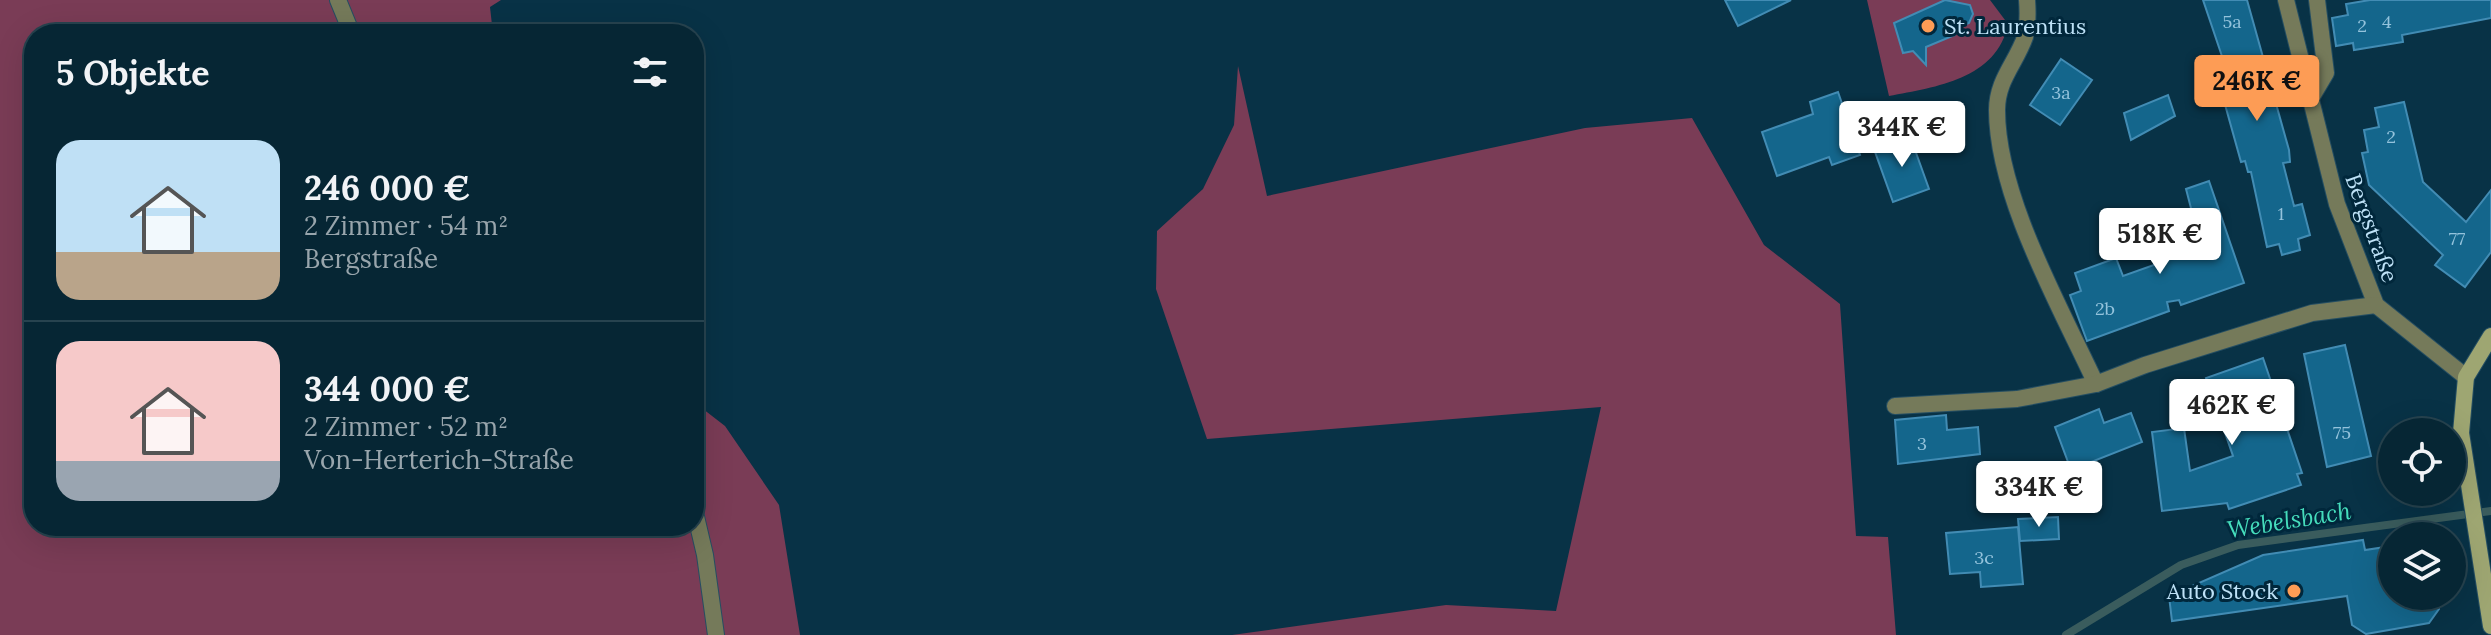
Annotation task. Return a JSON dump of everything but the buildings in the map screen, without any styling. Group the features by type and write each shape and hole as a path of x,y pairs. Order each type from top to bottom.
{"main road":[{"path":"2491,336 2466,377 2461,433 2491,626"}],"street":[{"path":"338,0 348,24"},
{"path":"2027,0 2024,40 2000,82 1999,140 2005,169 2045,275 2096,384"},
{"name":"Bergstraße","path":"2286,0 2337,204 2376,305 2466,377"},
{"path":"2310,100 2326,73 2317,0"},
{"path":"1895,406 2017,399 2096,384 2145,365 2312,313 2376,305"},
{"path":"701,536 716,635"}],"shaded area":[{"path":"0,0 501,0 490,7 492,24 24,24 24,536 704,536 704,410 725,426 779,505 800,635 0,635"},
{"path":"1867,0 1990,0 2008,24 2002,43 1978,69 1944,84 1889,96"},
{"path":"1238,66 1267,196 1585,128 1692,118 1764,245 1840,304 1856,536 1888,537 1896,635 1232,635 1446,605 1556,611 1601,407 1207,439 1156,289 1157,231 1203,189 1234,125"}],"waterway":[{"name":"Webelsbach","path":"2066,635 2181,565 2238,545 2491,511"}],"place":[{"name":"St. Laurentius","path":"1928,26"},
{"name":"Auto Stock","path":"2294,591"}]}
